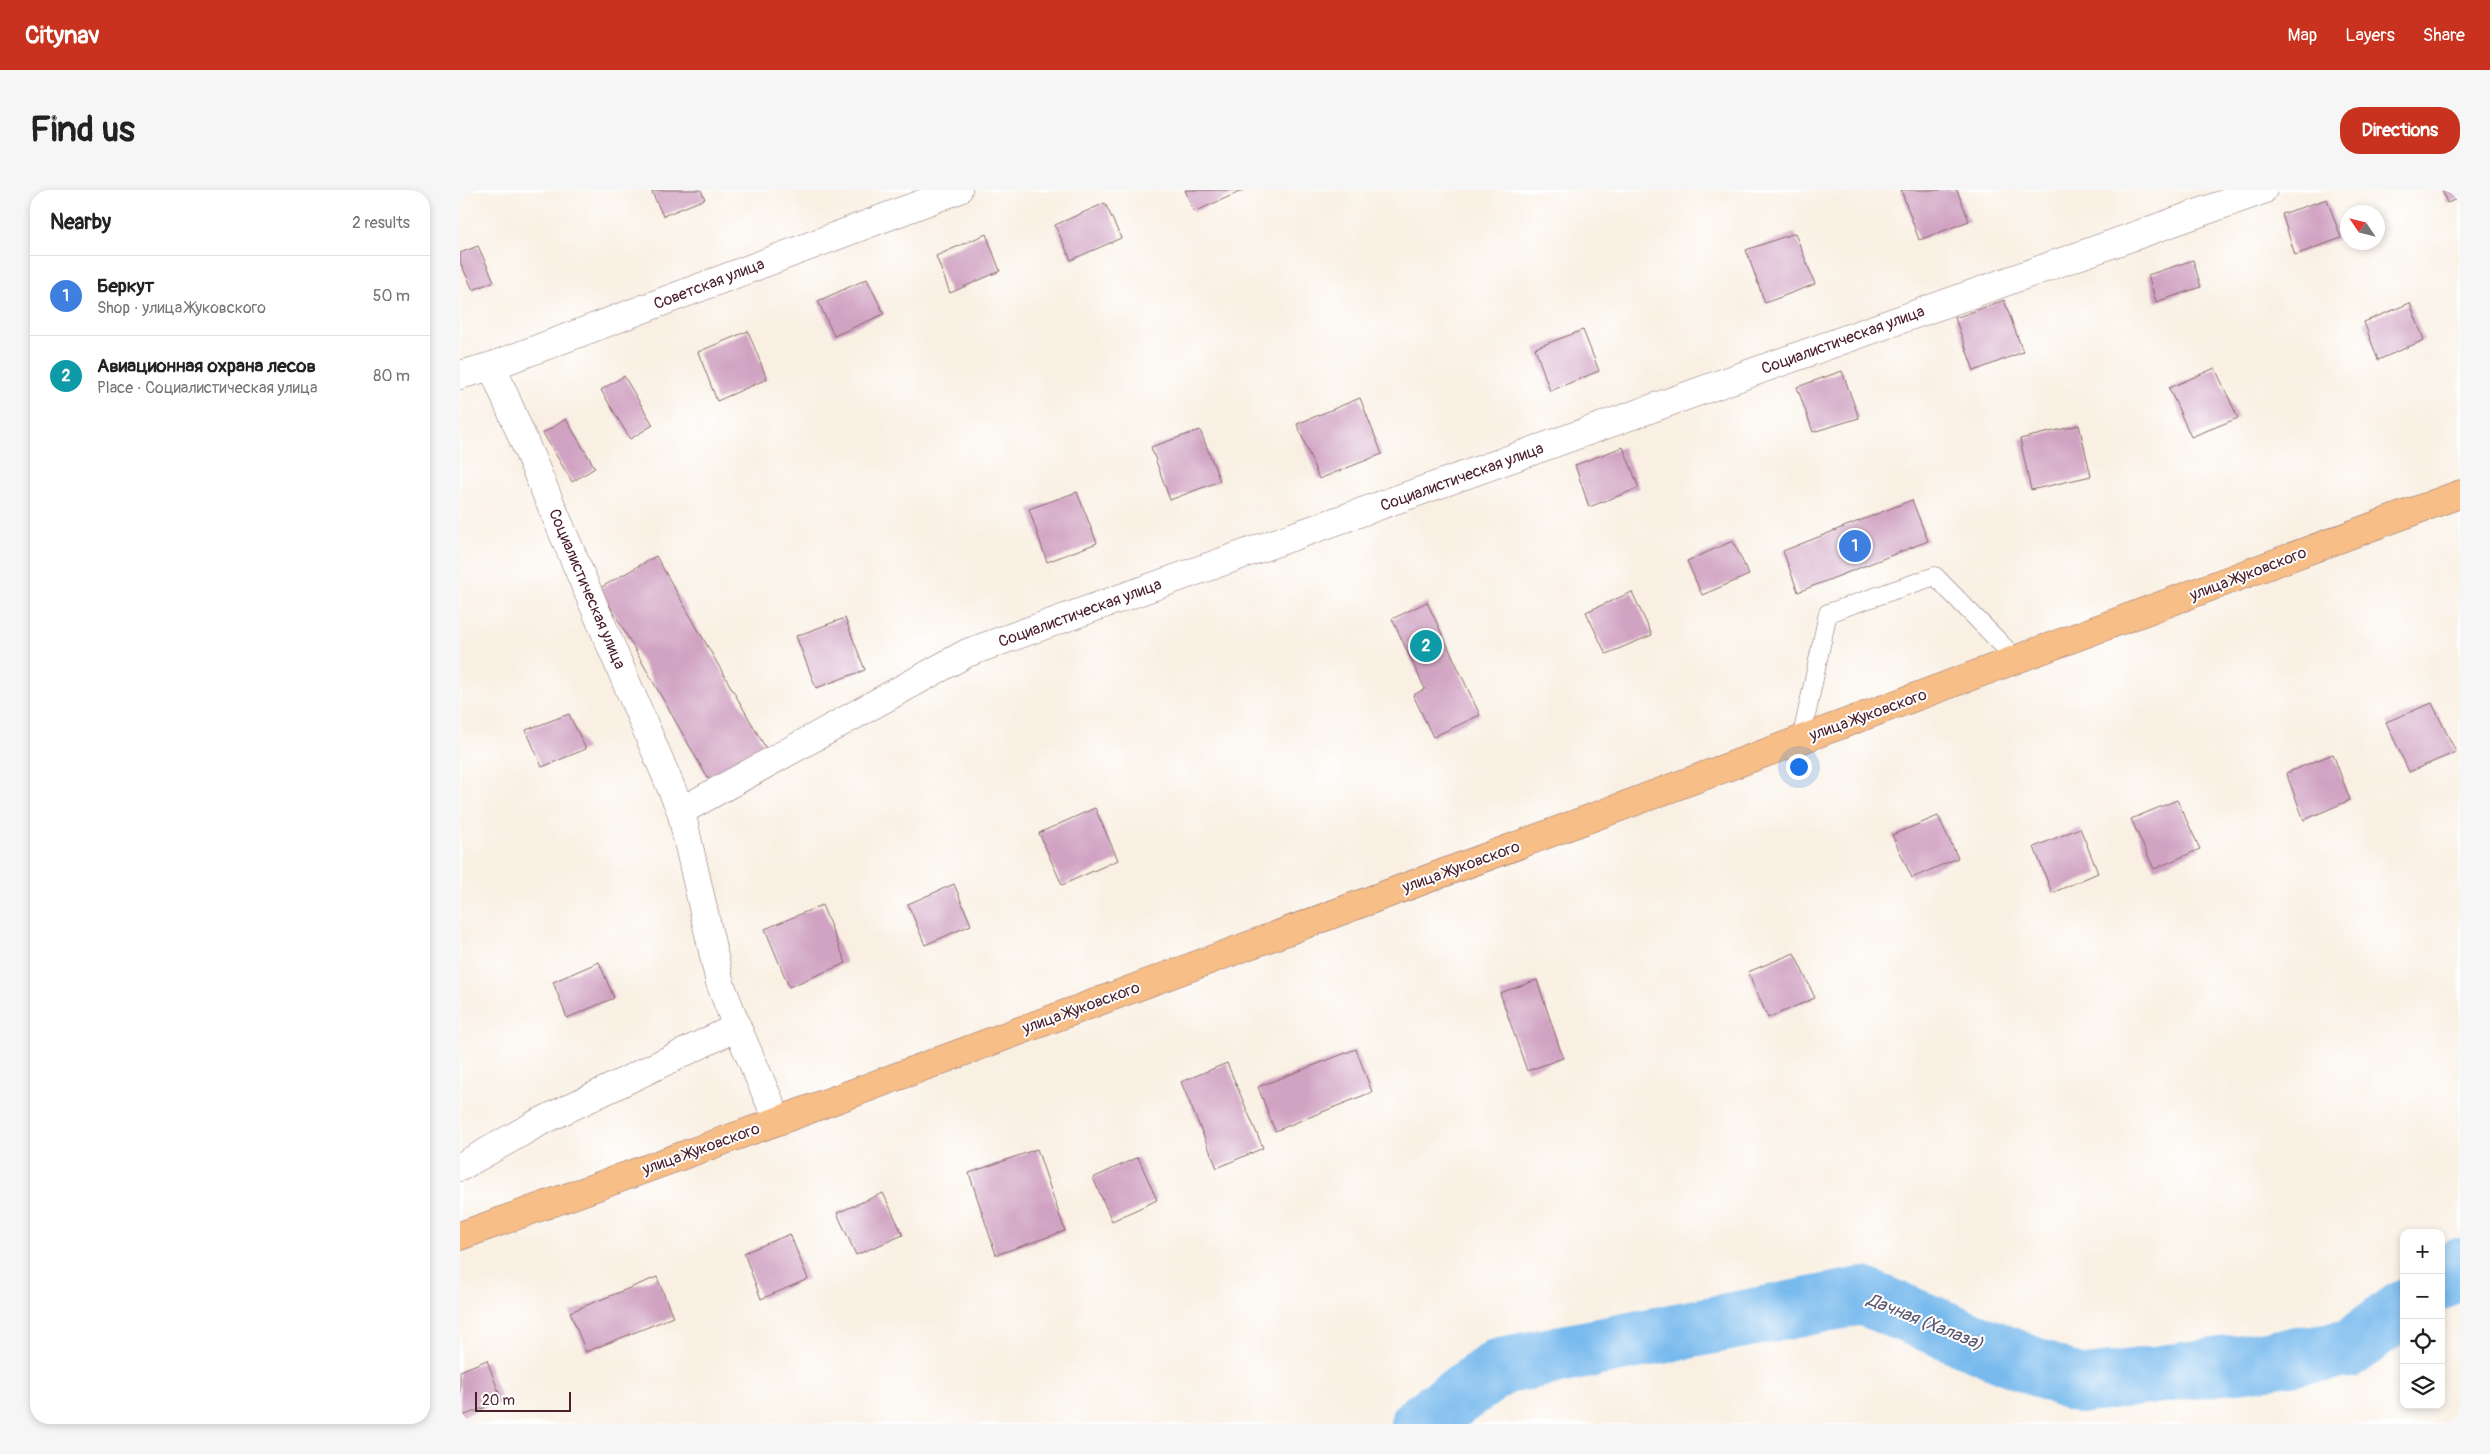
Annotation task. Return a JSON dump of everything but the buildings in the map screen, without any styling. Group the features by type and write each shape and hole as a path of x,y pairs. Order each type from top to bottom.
{"main road":[{"name":"улица Жуковского","path":"460,1236 778,1121 2460,494"}],"street":[{"name":"Советская улица","path":"460,375 492,366 958,190"},
{"name":"Социалистическая улица","path":"681,811 967,654 2263,190"},
{"name":"Социалистическая улица","path":"492,366 681,811 720,983 736,1027 778,1121"},
{"path":"460,1167 538,1124 736,1027"}],"lane":[{"path":"1801,740 1828,613 1935,576 2016,660"}],"waterway":[{"name":"Дачная (Халаза)","path":"2445,1278 2460,1267"},
{"name":"Дачная (Халаза)","path":"1419,1424 1501,1366 1862,1296 2080,1385 2349,1349 2400,1311"}],"place":[{"name":"Беркут","path":"1855,546"},
{"name":"Авиационная охрана лесов","path":"1426,646"}]}
